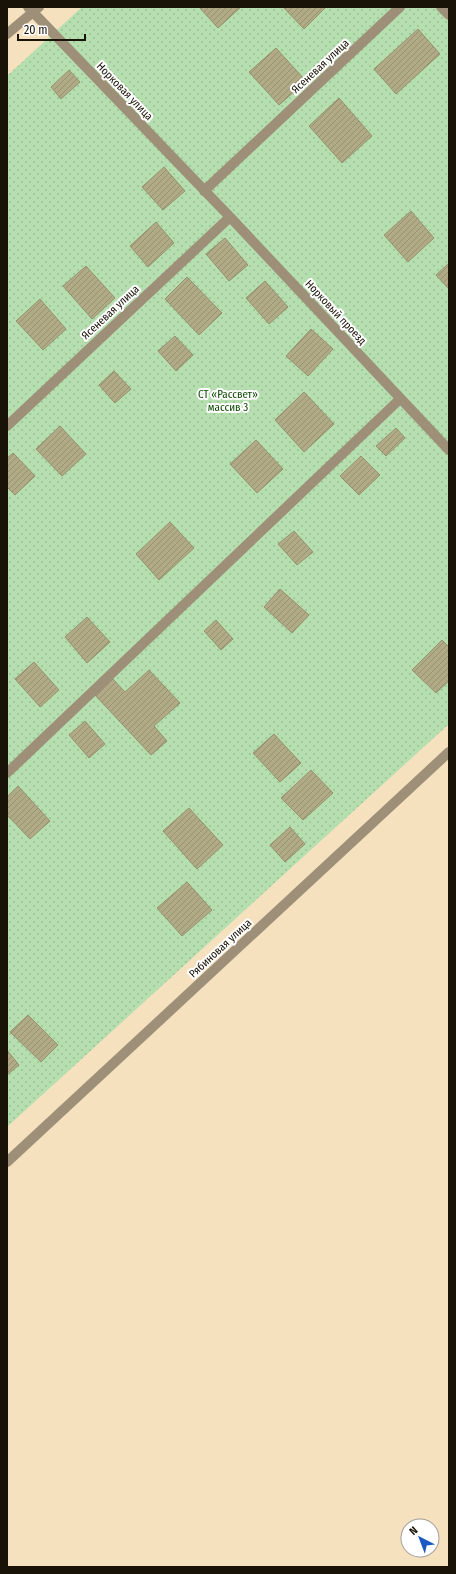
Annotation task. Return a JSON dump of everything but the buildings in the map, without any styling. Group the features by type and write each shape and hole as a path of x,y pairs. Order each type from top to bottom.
{"street":[{"name":"Ясеневая улица","path":"204,191 400,7"},
{"path":"441,7 449,15"},
{"name":"Норковая улица","path":"34,9 204,191"},
{"path":"7,34 34,9"},
{"name":"Норковый проезд","path":"204,191 400,400 449,450"},
{"name":"Ясеневая улица","path":"7,426 230,217"},
{"path":"7,772 400,400"},
{"name":"Рябиновая улица","path":"7,1162 449,752"}],"green space":[{"name":"СТ «Рассвет» массив 3","path":"82,7 449,7 449,724 7,1127 7,76"}]}
